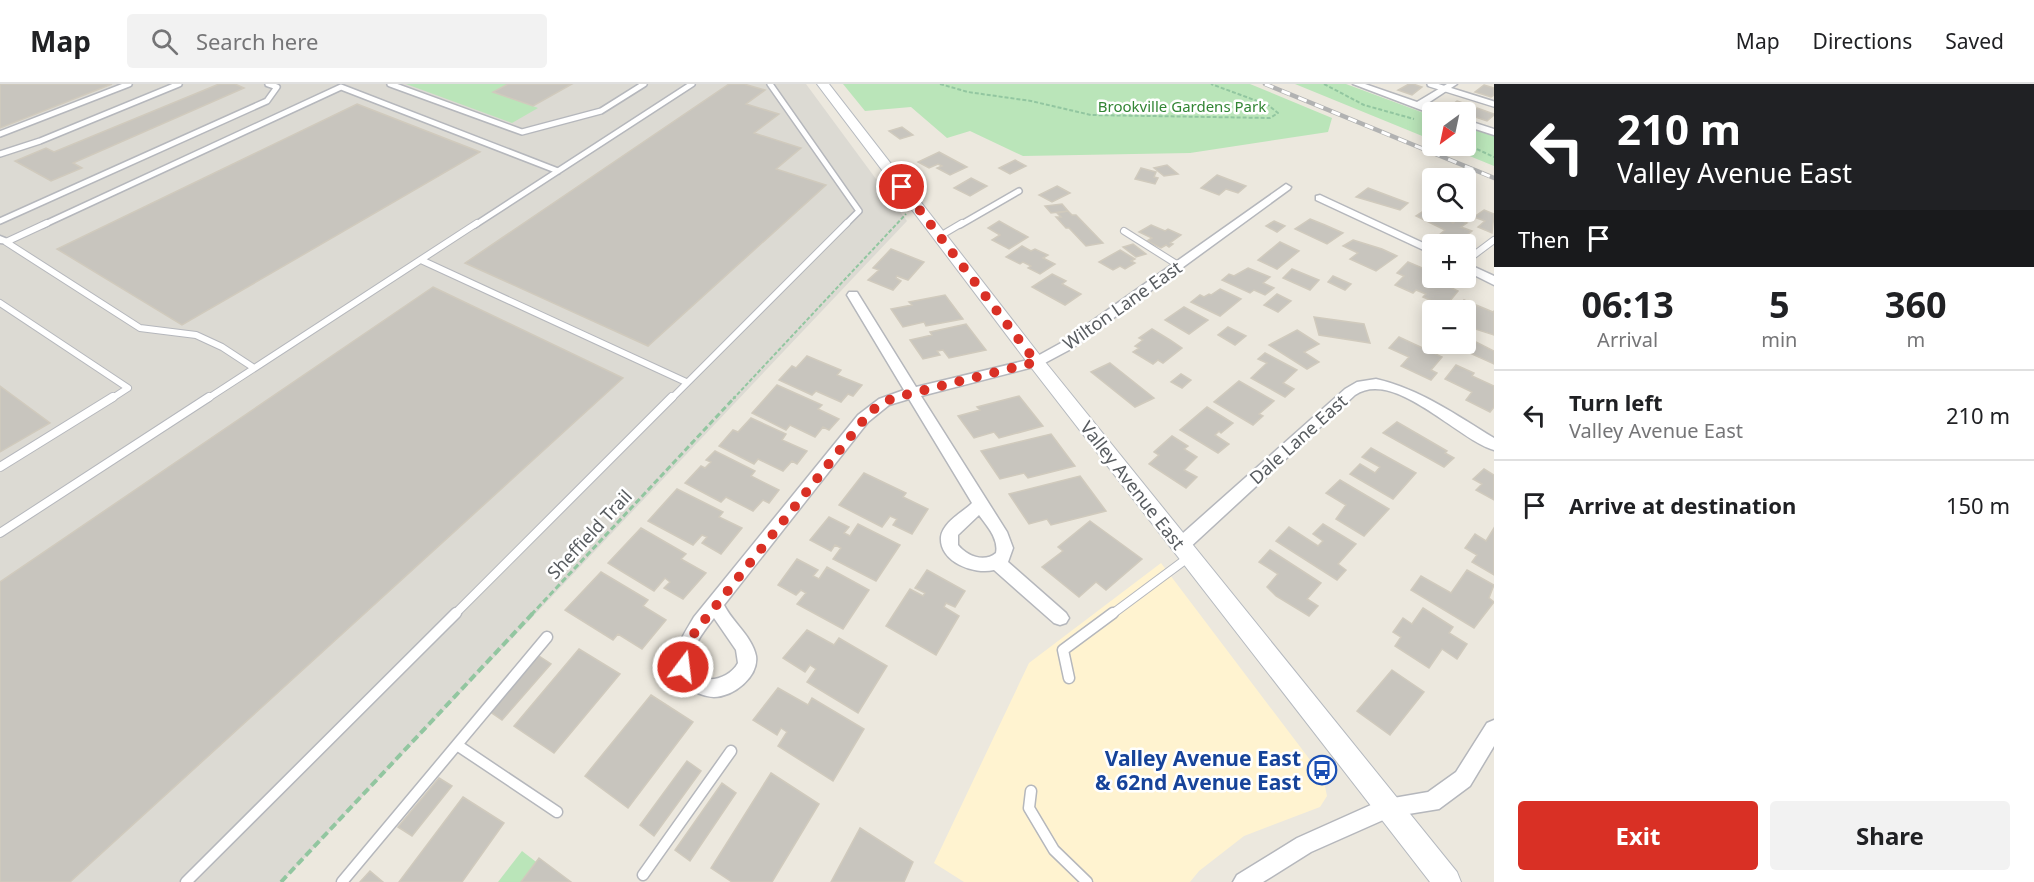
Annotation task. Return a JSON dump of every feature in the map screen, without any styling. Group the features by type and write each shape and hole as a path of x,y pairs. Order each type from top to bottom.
{"main road":[{"name":"Valley Avenue East","path":"823,84 1036,362 1447,882"}],"street":[{"path":"1357,84 1422,108"},
{"path":"1417,106 1448,86"},
{"path":"1476,126 1494,132"},
{"name":"Wilton Lane East","path":"716,606 724,624 742,643 748,658 744,670 737,678 727,685 714,689 704,687 691,679 683,667 691,638 716,606 863,419 884,402 1036,362 1066,346 1286,187"},
{"path":"1320,198 1422,246"},
{"path":"1476,272 1494,281"},
{"path":"854,295 980,503 1004,544 1004,553 996,562 983,565 968,562 958,556 951,545 951,532 973,514 980,503"},
{"name":"Dale Lane East","path":"1185,551 1350,392 1359,386 1376,384 1400,392 1494,445"},
{"path":"996,562 1060,618"},
{"path":"1244,882 1304,845 1389,807 1432,802 1462,779 1494,729"}],"lane":[{"path":"0,134 129,84"},
{"path":"0,154 40,141 179,84"},
{"path":"0,221 267,101 277,87 268,84"},
{"path":"390,84 522,132 601,111 644,84"},
{"path":"0,533 692,84"},
{"path":"186,882 859,211 771,84"},
{"path":"1430,84 1448,86 1494,105"},
{"path":"3,241 341,87 558,171"},
{"path":"940,236 1019,190"},
{"path":"1124,231 1178,265"},
{"path":"1476,254 1494,240"},
{"path":"3,241 140,328 197,335 215,343 254,368"},
{"path":"421,260 686,382"},
{"path":"0,303 128,388 0,467"},
{"path":"1069,678 1064,650 1185,551"},
{"path":"342,882 547,637"},
{"path":"457,745 557,812"},
{"path":"643,875 731,751"},
{"path":"1032,791 1029,808 1049,842 1054,850 1087,882"}],"path":[{"path":"940,84 955,89 1031,100 1091,115 1270,118 1278,113 1268,105 1210,84"},
{"path":"955,84 955,89"},
{"path":"1324,84 1365,105 1416,119"},
{"path":"1476,149 1494,157"},
{"name":"Sheffield Trail","path":"281,882 915,204"}],"shaded area":[{"path":"0,84 806,84 907,221 282,882 0,882"},
{"path":"1161,563 1323,777 1327,796 1320,807 1244,836 1199,871 1190,882 964,882 934,863 1029,663"}],"green space":[{"path":"406,84 508,84 494,92 538,108 512,123"},
{"name":"Brookville Gardens Park","path":"843,84 1250,84 1332,118 1328,132 1190,153 1023,156 970,131 947,138 911,107 865,111"},
{"path":"1295,84 1346,84 1422,112 1422,136"},
{"path":"1476,130 1494,135 1494,166 1470,156 1476,156"},
{"path":"522,851 562,882 498,882"}],"building":[{"path":"0,84 112,84 0,128"},
{"path":"219,84 235,84 244,88 73,163 82,168 51,181 15,161 46,148 54,152"},
{"path":"508,84 572,84 533,106 493,92"},
{"path":"729,84 744,84 765,90 746,104 779,114 754,133 801,148 776,169 826,185 648,346 465,263"},
{"path":"1409,84 1422,87 1412,95 1398,90"},
{"path":"1484,85 1494,88 1494,95 1491,97 1475,92"},
{"path":"357,104 480,152 182,325 57,249"},
{"path":"1476,109 1494,115 1487,121 1476,117"},
{"path":"902,127 913,135 900,139 889,131"},
{"path":"939,152 967,167 950,175 937,168 942,166 938,164 929,168 918,162"},
{"path":"1015,160 1026,166 1010,174 999,168"},
{"path":"1167,165 1178,174 1164,176 1154,168"},
{"path":"1141,168 1156,172 1154,177 1158,178 1155,184 1135,179"},
{"path":"1217,175 1246,186 1238,193 1226,189 1219,195 1201,188"},
{"path":"971,178 987,186 970,196 954,188"},
{"path":"1057,186 1070,193 1052,202 1039,195"},
{"path":"1368,188 1408,203 1400,210 1356,197"},
{"path":"1062,204 1068,211 1051,213 1045,206"},
{"path":"1484,210 1494,214 1492,233 1478,227 1485,221 1476,218"},
{"path":"1068,211 1076,215 1103,243 1086,246 1069,228 1066,228 1056,217 1061,217 1057,213"},
{"path":"1310,219 1343,233 1327,244 1295,229"},
{"path":"999,221 1028,237 1009,249 992,240 1000,235 988,228"},
{"path":"1274,221 1285,226 1277,232 1266,226"},
{"path":"1428,222 1465,222 1467,223 1461,227 1472,231 1468,234 1440,234 1445,230"},
{"path":"1151,225 1181,235 1170,243 1173,244 1169,247 1166,245 1161,248 1147,241 1152,238 1139,232"},
{"path":"1353,240 1397,256 1376,271 1350,259 1358,253 1343,246"},
{"path":"1280,242 1299,251 1277,269 1258,260"},
{"path":"1133,244 1146,254 1136,257 1123,247"},
{"path":"1022,246 1048,255 1043,258 1055,264 1040,274 1028,268 1031,266 1023,262 1020,264 1006,257"},
{"path":"891,249 924,262 908,280 897,276 896,278 901,281 893,290 868,280 879,270 873,268"},
{"path":"1120,250 1135,259 1131,261 1135,263 1125,269 1120,266 1113,270 1099,262"},
{"path":"1408,262 1422,268 1422,288 1452,288 1458,291 1451,300 1430,300 1423,297 1426,294 1416,290 1413,293 1395,285 1404,276 1397,273"},
{"path":"1248,268 1270,277 1263,283 1274,288 1265,295 1254,290 1250,293 1222,280 1229,274 1234,276"},
{"path":"1292,269 1319,280 1310,290 1283,278"},
{"path":"1052,274 1066,281 1062,284 1081,294 1065,305 1032,287"},
{"path":"1333,276 1351,284 1345,290 1328,282"},
{"path":"433,287 623,378 70,882 0,882 0,582"},
{"path":"1220,289 1241,299 1220,316 1191,302 1200,295 1204,297 1211,295"},
{"path":"1277,294 1291,301 1278,312 1264,305"},
{"path":"945,295 963,319 926,326 924,322 903,327 891,309 912,305 909,302"},
{"path":"1476,305 1494,311 1494,335 1476,329"},
{"path":"1184,307 1208,320 1189,334 1165,320"},
{"path":"1314,317 1364,324 1370,343 1319,335"},
{"path":"966,324 986,350 949,358 943,350 937,351 940,355 923,359 910,340 932,335 930,332"},
{"path":"1228,327 1246,336 1235,345 1218,335"},
{"path":"1152,329 1182,348 1163,363 1158,360 1153,364 1133,352 1139,348 1135,346 1143,340 1139,338"},
{"path":"1297,330 1319,344 1304,352 1319,362 1307,369 1269,345"},
{"path":"1399,337 1422,348 1422,354 1436,354 1442,357 1431,370 1437,373 1431,380 1401,366 1409,357 1389,348"},
{"path":"1476,342 1494,351 1494,364 1472,354 1476,354"},
{"path":"1265,353 1297,370 1283,383 1294,389 1285,397 1251,378 1267,363 1258,359"},
{"path":"807,356 841,370 837,375 862,385 853,396 848,394 841,402 816,391 812,395 779,380 792,366 796,368"},
{"path":"1110,363 1154,398 1135,407 1091,372"},
{"path":"1456,365 1474,373 1472,376 1494,386 1494,407 1490,412 1466,400 1472,392 1445,379"},
{"path":"1181,374 1191,380 1182,388 1171,382"},
{"path":"1239,381 1274,401 1259,414 1263,416 1253,425 1214,402"},
{"path":"777,385 822,405 818,409 839,419 829,430 823,427 815,437 790,425 786,430 752,413"},
{"path":"0,386 50,423 0,452"},
{"path":"1019,396 1043,426 999,438 994,432 974,438 958,416 980,410 977,407"},
{"path":"1207,407 1233,423 1215,435 1229,444 1218,453 1180,430"},
{"path":"751,418 786,434 782,440 807,451 797,464 792,461 783,471 758,459 754,464 719,446 733,430 738,432"},
{"path":"1397,422 1447,451 1445,453 1454,458 1444,467 1383,433"},
{"path":"1051,434 1075,466 1028,478 1024,473 1000,479 981,451"},
{"path":"1172,436 1188,446 1184,449 1197,457 1184,470 1197,477 1186,488 1149,464 1159,455 1154,452"},
{"path":"1371,448 1416,473 1393,499 1350,474 1360,464 1375,473 1380,467 1362,457"},
{"path":"715,451 755,471 751,476 779,490 769,503 763,500 753,511 726,497 721,502 685,483 701,466 705,468 711,462 706,460"},
{"path":"1484,469 1494,475 1494,500 1476,490 1482,484 1473,479"},
{"path":"864,473 906,493 903,497 928,509 912,534 893,525 897,519 890,516 882,527 839,505"},
{"path":"1080,476 1106,511 1051,525 1047,519 1029,524 1009,494"},
{"path":"1340,480 1389,509 1364,536 1336,519 1346,505 1326,493"},
{"path":"677,489 723,512 719,517 742,528 721,554 702,543 707,537 702,535 693,545 648,521"},
{"path":"829,517 849,527 844,533 850,536 858,524 900,545 876,581 833,559 841,548 835,545 831,551 810,540"},
{"path":"1090,521 1142,559 1106,590 1096,582 1079,597 1042,567 1063,551 1058,547"},
{"path":"1323,524 1356,544 1338,564 1346,570 1337,580 1276,541 1289,527 1318,546 1323,541 1313,534"},
{"path":"641,528 686,554 681,559 706,573 683,599 664,588 670,582 665,578 654,591 608,563"},
{"path":"1494,528 1494,575 1472,562 1477,555 1465,548 1475,534 1486,541"},
{"path":"1270,550 1321,583 1307,599 1318,606 1309,616 1276,596 1267,587 1278,574 1259,562"},
{"path":"797,559 818,570 813,576 819,579 827,567 869,590 843,629 797,604 806,593 801,590 796,595 778,585"},
{"path":"927,570 965,591 955,607 946,603 944,607 959,616 936,655 886,626 910,589 923,596 925,593 915,588"},
{"path":"1467,570 1494,585 1489,598 1494,602 1474,628 1411,590 1421,576 1451,593"},
{"path":"601,572 648,600 643,606 666,620 642,649 618,634 613,640 565,610"},
{"path":"1423,608 1453,627 1449,633 1467,644 1457,659 1442,649 1429,668 1395,646 1401,637 1393,632 1403,618 1412,624"},
{"path":"807,630 834,645 839,638 887,666 858,713 807,682 816,669 810,665 805,672 783,658"},
{"path":"579,649 620,674 554,753 514,726"},
{"path":"539,656 551,664 502,720 489,711"},
{"path":"1392,670 1424,692 1390,735 1357,711"},
{"path":"778,688 808,705 812,698 864,729 833,781 778,746 787,732 781,728 777,735 753,720"},
{"path":"651,695 693,722 628,808 585,776"},
{"path":"687,761 701,771 654,836 640,825"},
{"path":"771,773 819,804 772,882 732,882 711,868"},
{"path":"439,778 452,786 412,836 398,827"},
{"path":"722,783 736,793 690,861 675,850"},
{"path":"463,797 504,823 462,882 399,882"},
{"path":"860,828 913,862 904,882 831,882"},
{"path":"539,858 571,882 521,882"},
{"path":"370,871 383,882 360,882"}],"railway":[{"path":"1265,84 1494,178"}],"place":[{"name":"Valley Avenue East & 62nd Avenue East","path":"1322,770"}],"route":[{"path":"683,667 683,656 695,632 870,412 880,404 897,397 1036,362 902,187"}]}
